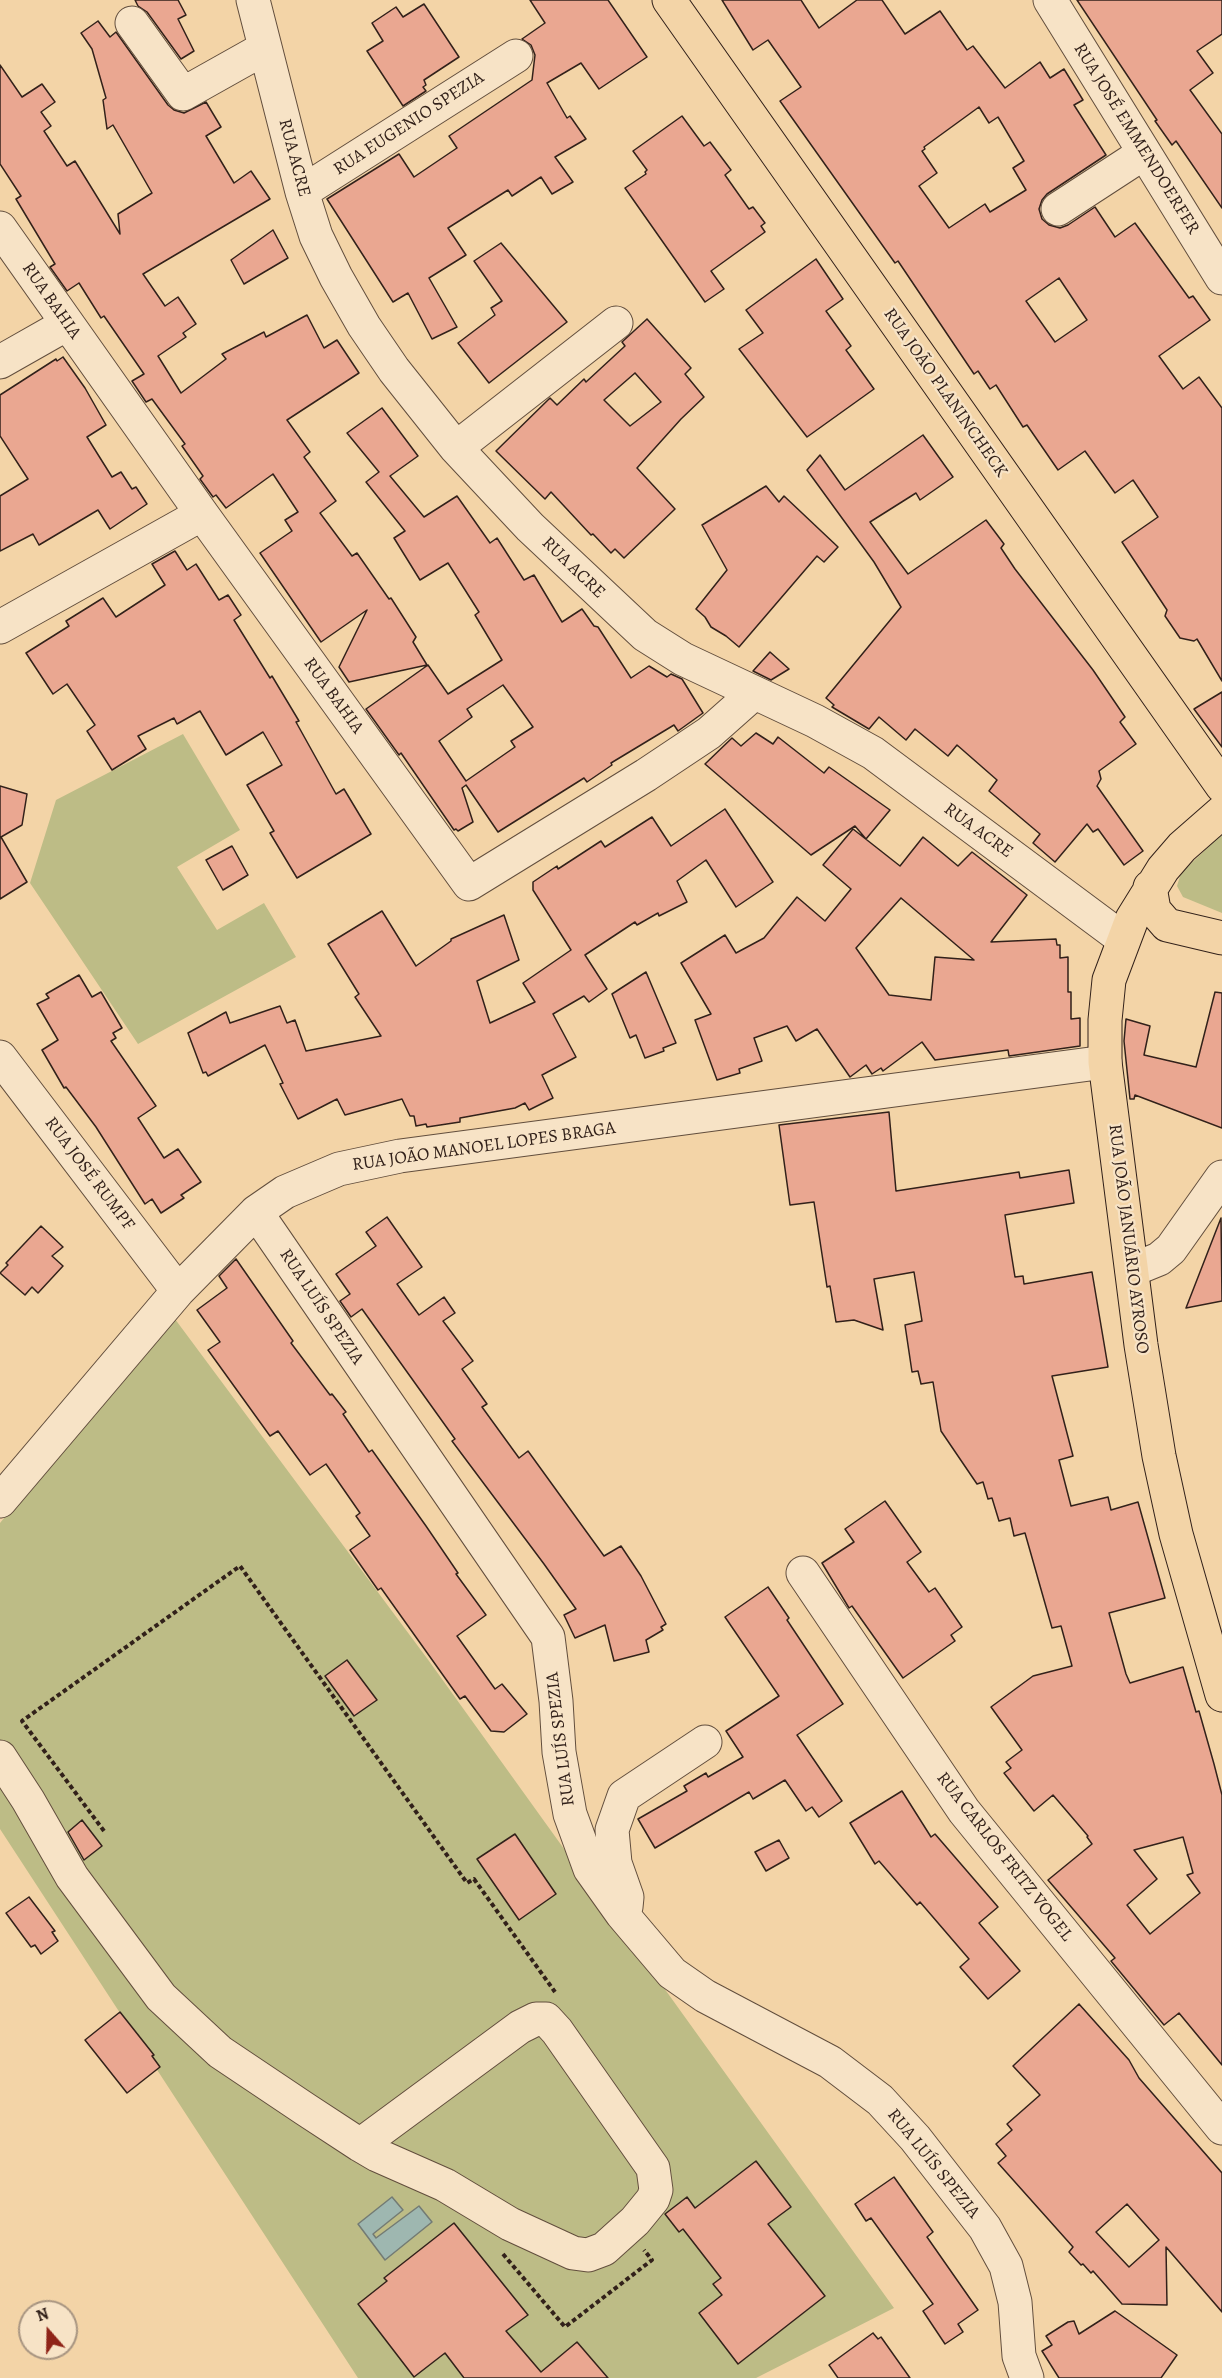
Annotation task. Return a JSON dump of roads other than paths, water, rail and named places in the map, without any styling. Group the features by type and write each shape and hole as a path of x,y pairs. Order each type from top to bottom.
{"main road":[{"name":"RUA JOÃO PLANINCHECK","path":"669,0 1222,786"},
{"name":"RUA JOÃO JANUÁRIO AYROSO","path":"1222,812 1182,847 1150,887 1123,939 1109,980 1105,1020 1105,1062 1156,1434 1173,1523 1222,1695"},
{"path":"1150,887 1154,910 1167,925 1222,938"}],"street":[{"name":"RUA ACRE","path":"253,0 302,192 316,236 364,326 394,370 456,448 530,526 645,635 683,659 753,694 815,721 873,753 1123,939"},
{"name":"RUA JOSÉ EMMENDOERFER","path":"1050,0 1222,278"},
{"path":"132,22 183,94 265,48"},
{"name":"RUA EUGENIO SPEZIA","path":"302,192 516,56"},
{"path":"1058,209 1144,153"},
{"name":"RUA BAHIA","path":"0,228 202,514 469,884 709,733 753,694"},
{"path":"456,448 616,323"},
{"path":"0,362 67,324"},
{"path":"0,627 202,514"},
{"name":"RUA JOSÉ RUMPF","path":"0,1057 178,1291"},
{"name":"RUA JOÃO MANOEL LOPES BRAGA","path":"0,1501 178,1291 256,1212 285,1192 339,1169 400,1156 1105,1062"},
{"path":"1132,1269 1159,1259 1171,1249 1222,1177"},
{"name":"RUA LUÍS SPEZIA","path":"256,1212 548,1637 556,1701 559,1752 570,1814 590,1869 622,1914 672,1973 705,1996 830,2062 880,2100 915,2138 985,2228 1006,2266 1015,2302 1019,2356 1027,2378"},
{"name":"RUA CARLOS FRITZ VOGEL","path":"803,1572 964,1811 1222,2128"},
{"path":"622,1914 627,1903 615,1863 612,1830 624,1796 705,1742"},
{"path":"0,1758 28,1800 72,1877 161,1997 220,2052 360,2145 445,2185 510,2224 573,2253 588,2255 604,2248 635,2221 653,2199 657,2190 654,2168 557,2031 546,2019 536,2019 520,2027 360,2145"}],"water":[{"path":"392,2197 403,2210 373,2234 376,2238 419,2206 432,2222 385,2260 358,2224"}]}
